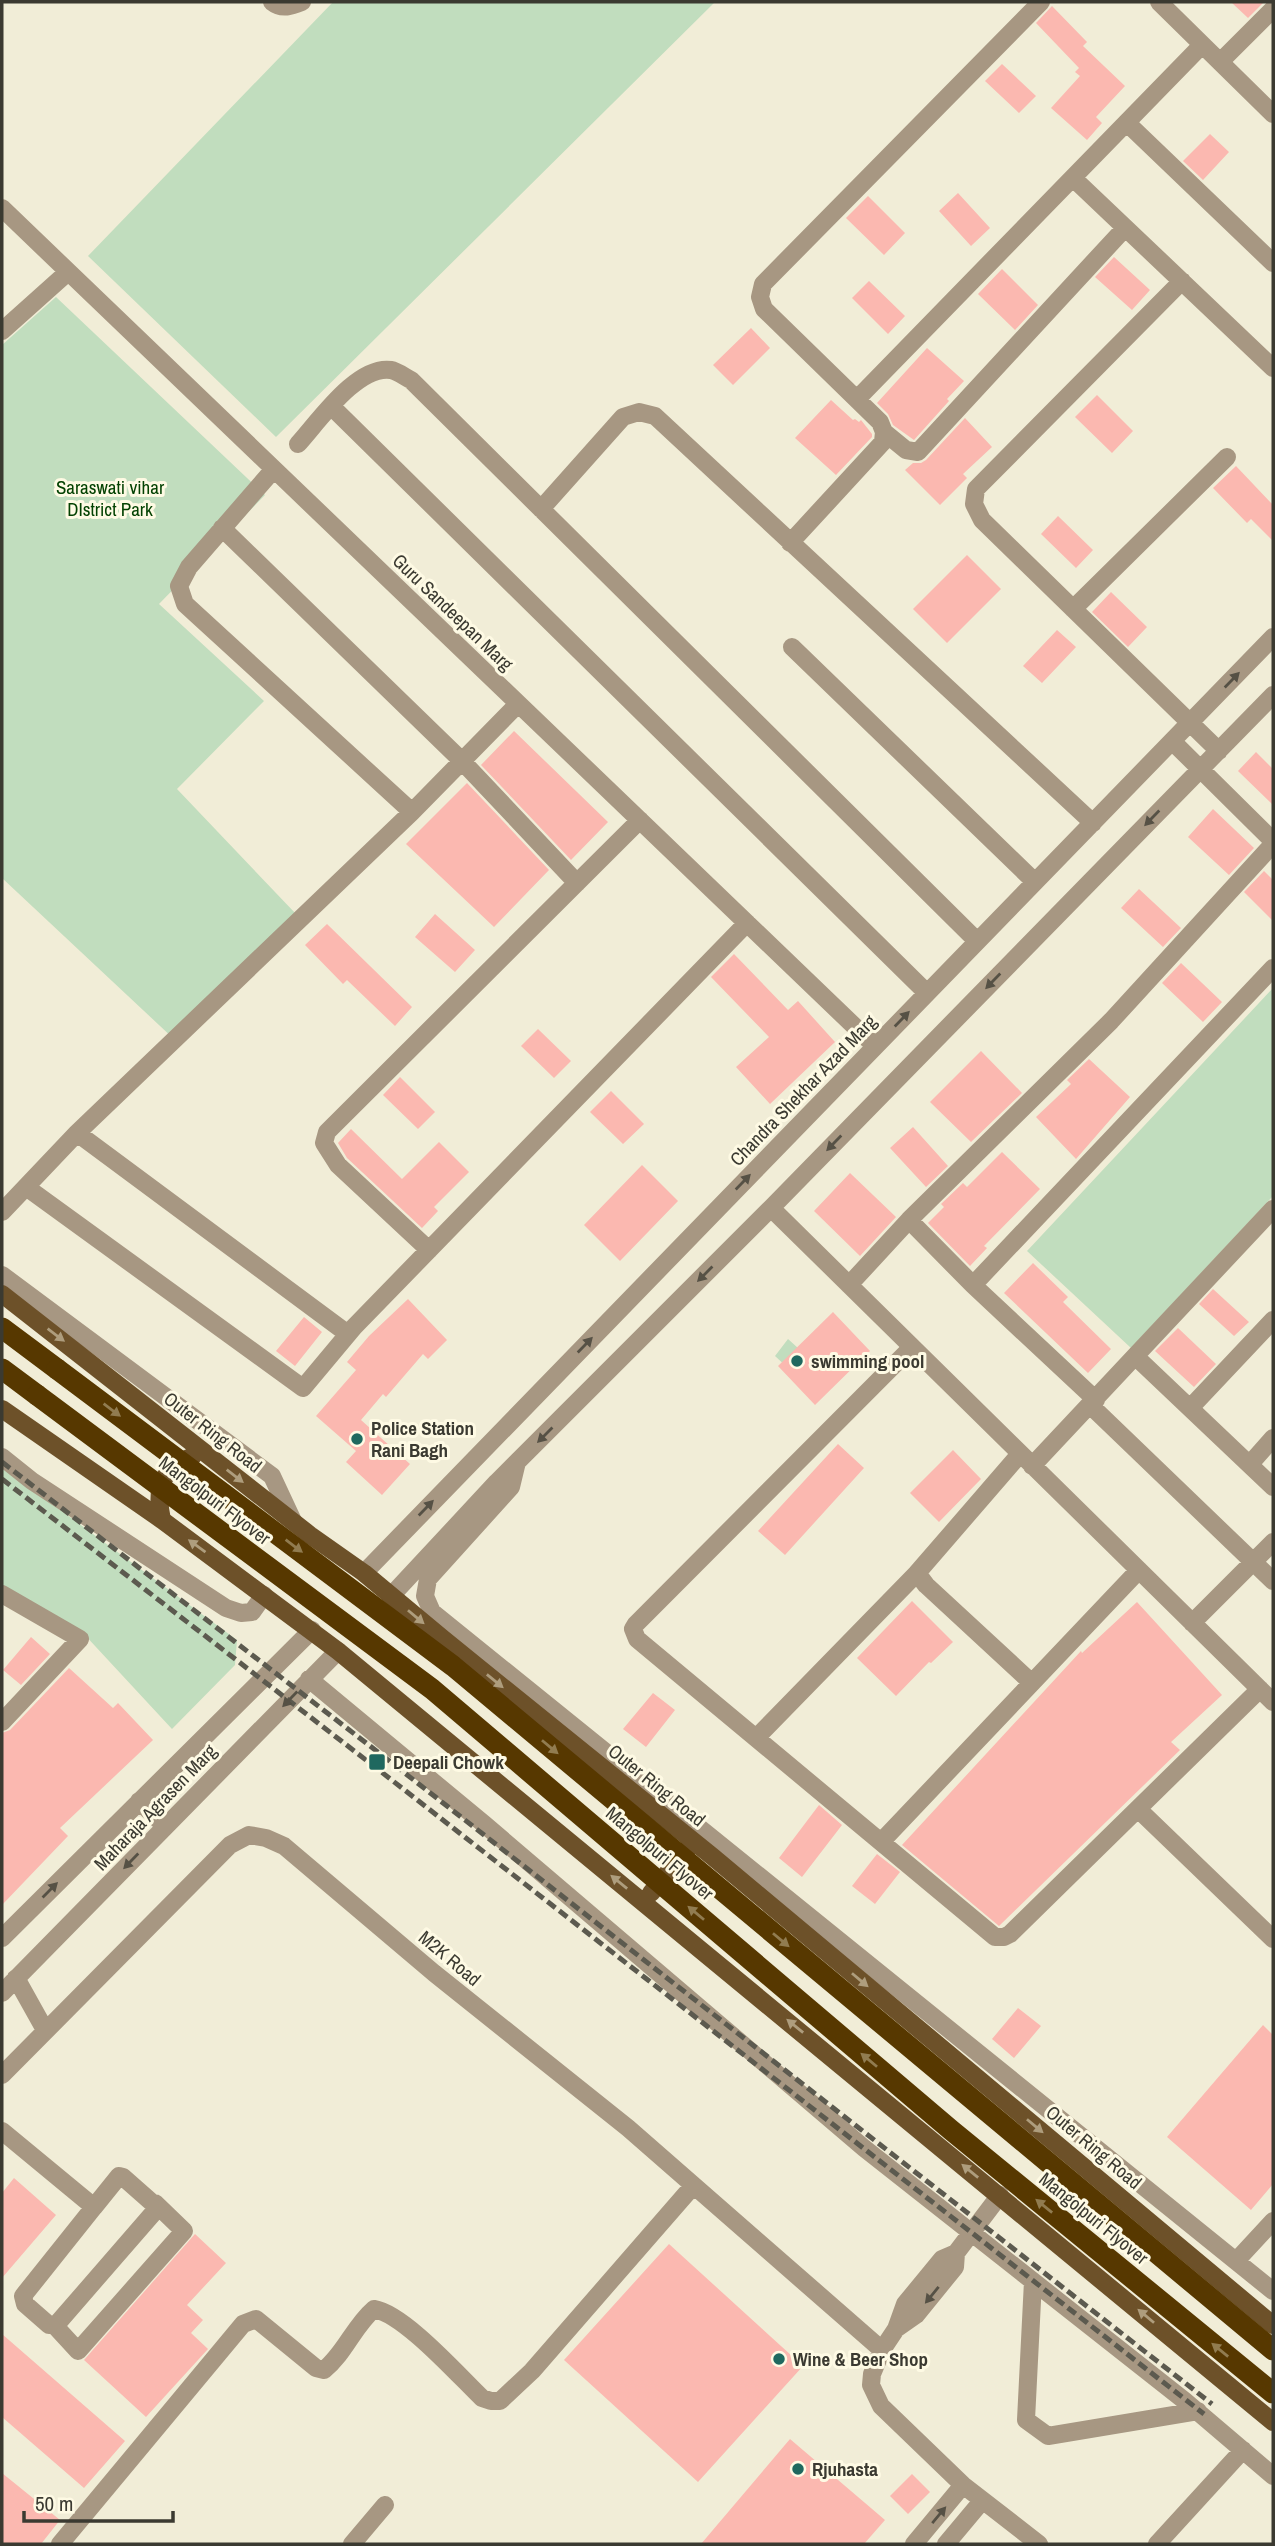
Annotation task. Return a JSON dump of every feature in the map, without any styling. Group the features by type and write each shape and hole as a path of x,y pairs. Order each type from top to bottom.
{"highway":[{"name":"Mangolpuri Flyover","path":"2,1328 453,1666 1273,2350"},
{"name":"Mangolpuri Flyover","path":"2,1369 432,1689 951,2130 1273,2393"}],"main road":[{"name":"Outer Ring Road","path":"2,1294 293,1521 364,1573 694,1841 1273,2325"},
{"path":"2,1409 162,1520 312,1630 1273,2422"},
{"path":"162,1520 158,1499 164,1478 175,1466 191,1457 210,1456"},
{"path":"643,1902 694,1841"}],"street":[{"path":"272,2 290,7 302,2"},
{"path":"790,543 883,442 884,432 880,422 764,309 760,297 763,284 1041,2"},
{"path":"1159,2 1273,114"},
{"path":"1220,62 1273,9"},
{"path":"857,399 1202,45"},
{"path":"1126,123 1273,262"},
{"path":"1073,178 1273,368"},
{"name":"Guru Sandeepan Marg","path":"2,208 875,1046"},
{"path":"884,432 906,450 918,452 1125,228"},
{"path":"2,331 68,272"},
{"path":"1182,281 976,489 974,504 982,520 1219,751"},
{"path":"298,444 355,382 374,372 392,370 411,380 977,942"},
{"path":"332,407 927,993"},
{"path":"541,509 624,417 639,412 655,416 1093,822"},
{"path":"1073,608 1227,457"},
{"path":"274,469 189,567 179,586 185,604 412,813"},
{"path":"222,528 461,760 578,883"},
{"name":"Chandra Shekhar Azad Marg","path":"364,1573 1273,637"},
{"path":"792,647 1035,882"},
{"path":"391,1596 517,1462 771,1208 1273,695"},
{"path":"2,1212 77,1133 412,813 518,704"},
{"path":"849,1285 909,1220 1111,1021 1273,842 1172,741"},
{"path":"429,1250 338,1164 324,1143 327,1132 640,820"},
{"path":"26,1187 303,1388 348,1334 747,923"},
{"path":"973,1285 1273,968"},
{"path":"77,1133 348,1334"},
{"path":"771,1208 1267,1696 1139,1810 1010,1934 1003,1937 995,1937 637,1639 633,1629 912,1347"},
{"path":"756,1738 1026,1460 1093,1403 1273,1209"},
{"path":"909,1220 1273,1581"},
{"path":"2,1275 272,1476 293,1521"},
{"path":"1190,1408 1273,1320"},
{"path":"1136,1357 1273,1486"},
{"path":"1250,1464 1273,1438"},
{"path":"2,1457 32,1481 226,1608 241,1613 252,1612 264,1595"},
{"path":"471,1462 493,1487"},
{"path":"517,1462 511,1487 428,1579 425,1596 432,1612 1273,2291"},
{"path":"1192,1623 1273,1542"},
{"path":"881,1842 1139,1570"},
{"path":"917,1573 1032,1683"},
{"path":"2,1594 80,1639 2,1722"},
{"name":"Maharaja Agrasen Marg","path":"2,1938 312,1630"},
{"name":"Maharaja Agrasen Marg","path":"2,1993 338,1651"},
{"path":"309,1679 484,1824 864,2148 1198,2411 1273,2476"},
{"path":"139,1801 165,1826"},
{"path":"1139,1810 1273,1939"},
{"name":"M2K Road","path":"2,2075 230,1845 249,1835 266,1838 284,1846 327,1880 434,1973 628,2128 882,2350"},
{"path":"16,1978 45,2030"},
{"path":"2,2131 94,2207"},
{"path":"119,2176 155,2203 184,2231 78,2351 55,2326 49,2325 25,2304 23,2297 119,2176"},
{"path":"60,2544 243,2324 256,2319 316,2368 324,2370 334,2362 364,2317 374,2309 385,2311 482,2398 500,2401 532,2371 693,2186"},
{"path":"1000,2195 956,2253 942,2259 905,2304 896,2329 882,2350 872,2374 874,2395 881,2406 963,2485 1039,2544"},
{"path":"55,2326 155,2211 155,2203"},
{"path":"1237,2262 1273,2221"},
{"path":"1033,2281 1026,2420 1048,2436 1198,2411"},
{"path":"1157,2544 1243,2450"},
{"path":"914,2544 963,2485"},
{"path":"946,2544 982,2501"},
{"path":"352,2544 384,2505"}],"green space":[{"path":"333,2 715,2 276,437 88,256"},
{"name":"Saraswati vihar DIstrict Park","path":"56,297 265,495 159,604 264,701 177,789 296,914 175,1040 2,878 2,345"},
{"path":"1273,988 1273,1196 1131,1348 1027,1251"},
{"name":"swimming pool","path":"788,1339 819,1367 802,1381 775,1356"},
{"path":"2,1467 237,1640 235,1665 172,1729 83,1633 2,1587"}],"building":[{"path":"1231,2 1264,2 1248,18"},
{"path":"1052,6 1087,42 1083,46 1125,86 1096,117 1102,123 1087,140 1051,108 1080,76 1075,72 1079,68 1036,23"},
{"path":"1002,64 1036,96 1019,113 985,81"},
{"path":"1210,134 1229,152 1203,180 1183,161"},
{"path":"958,193 990,228 971,246 939,211"},
{"path":"868,196 905,233 884,255 846,218"},
{"path":"1114,257 1150,290 1132,310 1095,277"},
{"path":"1002,269 1038,305 1015,330 978,294"},
{"path":"869,281 905,316 888,334 852,298"},
{"path":"751,328 770,348 733,385 713,365"},
{"path":"927,348 964,381 914,440 893,425 888,414 877,403"},
{"path":"1097,395 1133,431 1112,453 1075,417"},
{"path":"831,400 853,420 861,420 872,434 836,475 795,438"},
{"path":"965,418 992,447 963,474 967,478 940,505 905,470 913,463 926,460"},
{"path":"1236,466 1273,505 1273,541 1251,519 1247,523 1213,488"},
{"path":"1058,516 1093,550 1076,568 1041,534"},
{"path":"967,555 1001,589 947,643 913,609"},
{"path":"1111,592 1147,627 1128,647 1092,612"},
{"path":"1057,630 1076,647 1042,683 1023,666"},
{"path":"514,731 608,822 571,860 481,765"},
{"path":"1256,752 1273,769 1273,805 1238,771"},
{"path":"467,783 549,870 494,927 406,844"},
{"path":"1213,809 1254,848 1229,875 1188,837"},
{"path":"1264,871 1273,880 1273,921 1244,892"},
{"path":"1139,889 1181,928 1163,947 1121,908"},
{"path":"435,914 475,950 455,972 415,937"},
{"path":"327,924 412,1007 395,1026 347,980 343,984 305,945"},
{"path":"734,954 788,1010 798,1001 835,1042 770,1104 736,1067 769,1037 711,977"},
{"path":"1181,963 1222,1002 1203,1022 1162,983"},
{"path":"538,1029 571,1061 554,1078 521,1046"},
{"path":"981,1051 1022,1093 971,1142 930,1102"},
{"path":"1089,1059 1130,1097 1076,1159 1036,1117 1071,1084 1067,1080"},
{"path":"400,1077 435,1112 418,1129 383,1095"},
{"path":"611,1091 644,1124 623,1144 590,1112"},
{"path":"913,1127 948,1166 926,1187 890,1148"},
{"path":"351,1129 402,1179 439,1142 469,1172 434,1207 438,1211 422,1228 347,1158 338,1143"},
{"path":"1002,1152 1040,1189 984,1246 987,1248 970,1266 928,1223 944,1207 941,1204 963,1183 967,1187"},
{"path":"642,1165 678,1201 620,1261 584,1225"},
{"path":"850,1173 896,1217 860,1256 814,1211"},
{"path":"1033,1263 1068,1297 1063,1302 1111,1349 1088,1373 1004,1293"},
{"path":"1213,1289 1249,1322 1234,1336 1199,1304"},
{"path":"408,1299 447,1340 428,1359 423,1354 386,1397 383,1394 361,1420 410,1464 382,1495 346,1462 356,1451 316,1416 356,1370 347,1362 369,1336"},
{"path":"833,1312 870,1351 815,1405 778,1366"},
{"path":"304,1317 322,1332 295,1366 276,1351"},
{"path":"1178,1328 1216,1364 1194,1387 1155,1351"},
{"path":"838,1444 864,1468 785,1555 758,1531"},
{"path":"953,1450 981,1479 939,1522 910,1493"},
{"path":"912,1601 953,1642 896,1696 857,1658"},
{"path":"1137,1602 1222,1695 1171,1742 1180,1750 999,1926 902,1845 1081,1651 1082,1653"},
{"path":"31,1637 50,1654 21,1685 3,1670"},
{"path":"69,1668 113,1708 118,1703 153,1740 60,1828 68,1836 2,1905 2,1733 10,1730"},
{"path":"653,1693 675,1710 646,1747 623,1729"},
{"path":"819,1805 842,1825 802,1877 779,1858"},
{"path":"877,1854 900,1872 875,1904 852,1886"},
{"path":"1018,2008 1041,2026 1014,2058 992,2039"},
{"path":"1263,2025 1273,2035 1273,2184 1251,2210 1167,2137"},
{"path":"14,2178 56,2215 2,2278 2,2193"},
{"path":"195,2234 226,2263 187,2305 203,2320 191,2333 208,2349 146,2417 84,2360"},
{"path":"669,2244 803,2366 698,2482 564,2360"},
{"path":"2,2334 125,2441 84,2488 2,2417"},
{"path":"790,2439 885,2520 864,2544 701,2544"},
{"path":"2,2473 60,2520 41,2544 2,2544"},
{"path":"912,2474 930,2492 908,2514 890,2496"}],"railway":[{"path":"2,1462 1212,2404"},
{"path":"2,1479 1204,2414"}],"place":[{"name":"swimming pool","path":"797,1361"},
{"name":"Police Station Rani Bagh","path":"357,1439"},
{"name":"Deepali Chowk","path":"377,1762"},
{"name":"Wine & Beer Shop","path":"779,2359"},
{"name":"Rjuhasta","path":"798,2469"}]}
